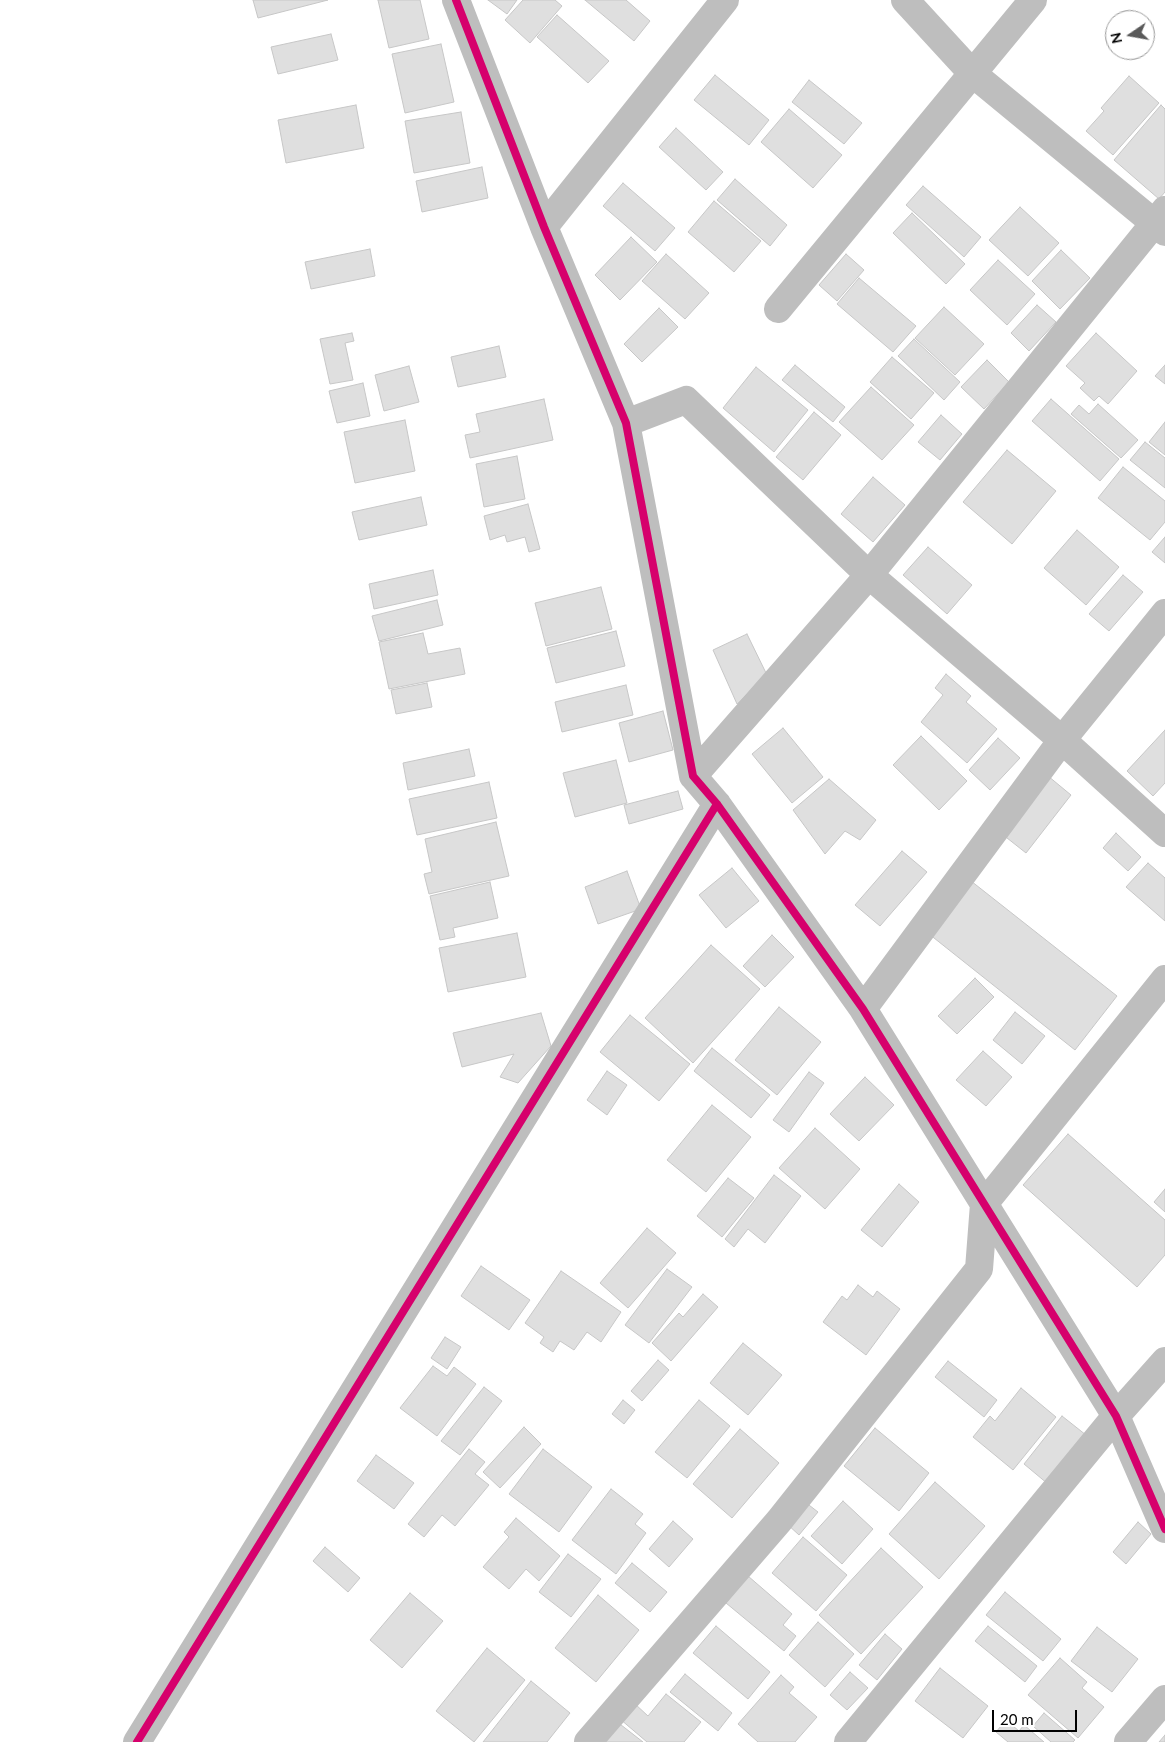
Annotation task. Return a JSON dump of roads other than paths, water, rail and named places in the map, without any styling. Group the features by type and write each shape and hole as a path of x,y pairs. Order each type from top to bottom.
{"street":[{"path":"456,0 544,227 626,423 693,776 717,804 863,1009 1116,1416 1165,1529"},
{"path":"544,227 725,0"},
{"path":"693,776 869,575 1161,221 972,73 905,0"},
{"path":"778,309 1033,0"},
{"path":"626,423 686,400 869,575 1062,740 1165,832"},
{"path":"863,1009 1062,740 1165,613"},
{"path":"138,1742 717,804"},
{"path":"588,1742 779,1521 979,1269 984,1204 1165,979"},
{"path":"848,1742 1116,1416 1165,1361"},
{"path":"1128,1742 1165,1699"}]}
